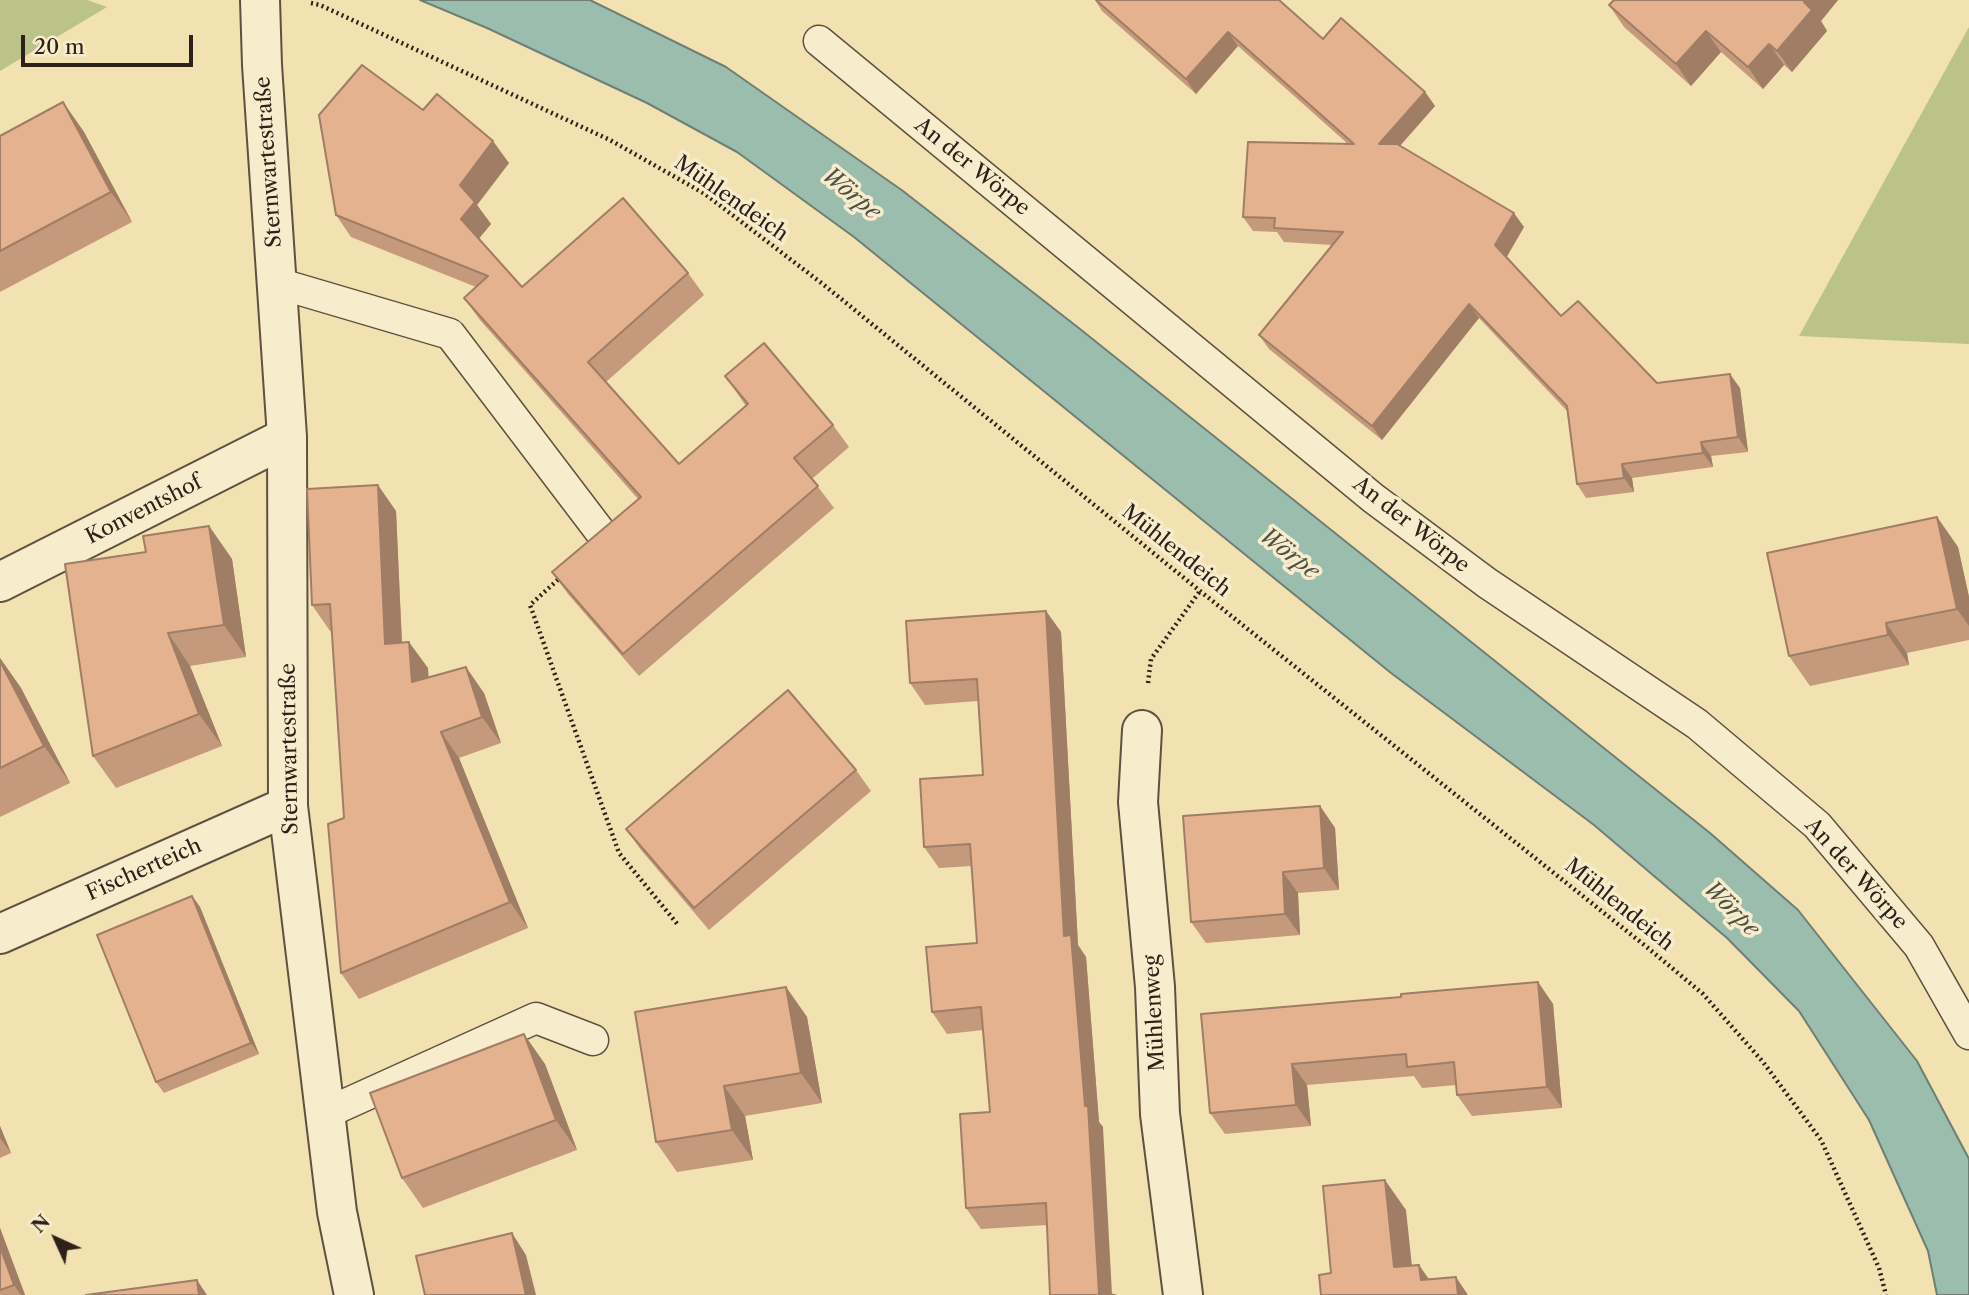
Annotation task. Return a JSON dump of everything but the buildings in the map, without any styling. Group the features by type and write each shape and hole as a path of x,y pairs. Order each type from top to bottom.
{"street":[{"name":"Sternwartestraße","path":"260,0 287,437 288,806 337,1212 354,1295"},
{"name":"Konventshof","path":"0,582 287,437"},
{"name":"Mühlenweg","path":"1142,730 1138,802 1154,987 1160,1114 1183,1295"},
{"name":"Fischerteich","path":"0,934 288,806"}],"lane":[{"name":"An der Wörpe","path":"819,41 1373,498 1487,583 1697,724 1816,825 1919,946 1969,1034"},
{"path":"277,283 450,334 605,538"},
{"path":"324,1114 536,1017 593,1040"}],"path":[{"name":"Mühlendeich","path":"308,2 320,5 610,140 705,194 824,285 1200,591 1637,939 1703,994 1763,1062 1821,1140 1879,1268 1886,1295"},
{"path":"605,538 530,605 619,853 679,926"},
{"path":"1142,730 1151,659 1200,591"}],"green space":[{"path":"0,0 87,0 107,7 0,71"},
{"path":"1969,27 1969,344 1799,336"}],"water":[{"name":"Wörpe","path":"420,0 590,0 726,67 903,191 1080,329 1710,833 1798,910 1917,1061 1969,1159 1969,1295 1937,1295 1928,1251 1869,1120 1799,1011 1727,938 1594,825 1391,673 854,237 737,152 647,103 487,28"}]}
